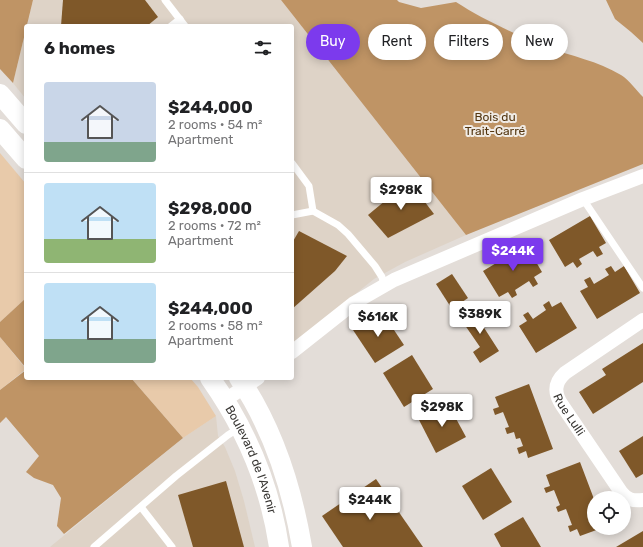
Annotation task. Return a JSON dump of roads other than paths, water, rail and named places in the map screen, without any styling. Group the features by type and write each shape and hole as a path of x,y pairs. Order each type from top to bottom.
{"street":[{"path":"0,94 19,139"},
{"path":"294,348 342,312 384,285 406,274 583,199 643,176"},
{"name":"Rue Lulli","path":"643,320 565,373 558,381 556,389 558,400 621,492 629,500 643,500"},
{"name":"Boulevard de l'Avenir","path":"211,380 225,400 255,458 265,486 279,547"},
{"path":"225,400 247,381"},
{"name":"Boulevard de l'Avenir","path":"247,381 278,457 291,497 302,547"}],"lane":[{"path":"165,0 184,24"},
{"path":"174,24 180,19"},
{"path":"294,166 309,186 313,211"},
{"path":"583,199 643,288"},
{"path":"294,215 313,211 338,225 348,234 375,266 382,276 384,285"},
{"path":"94,547 228,435 240,427"},
{"path":"141,507 172,547"}],"park label":[{"name":"Bois du Trait-Carré","path":"495,124"}]}
